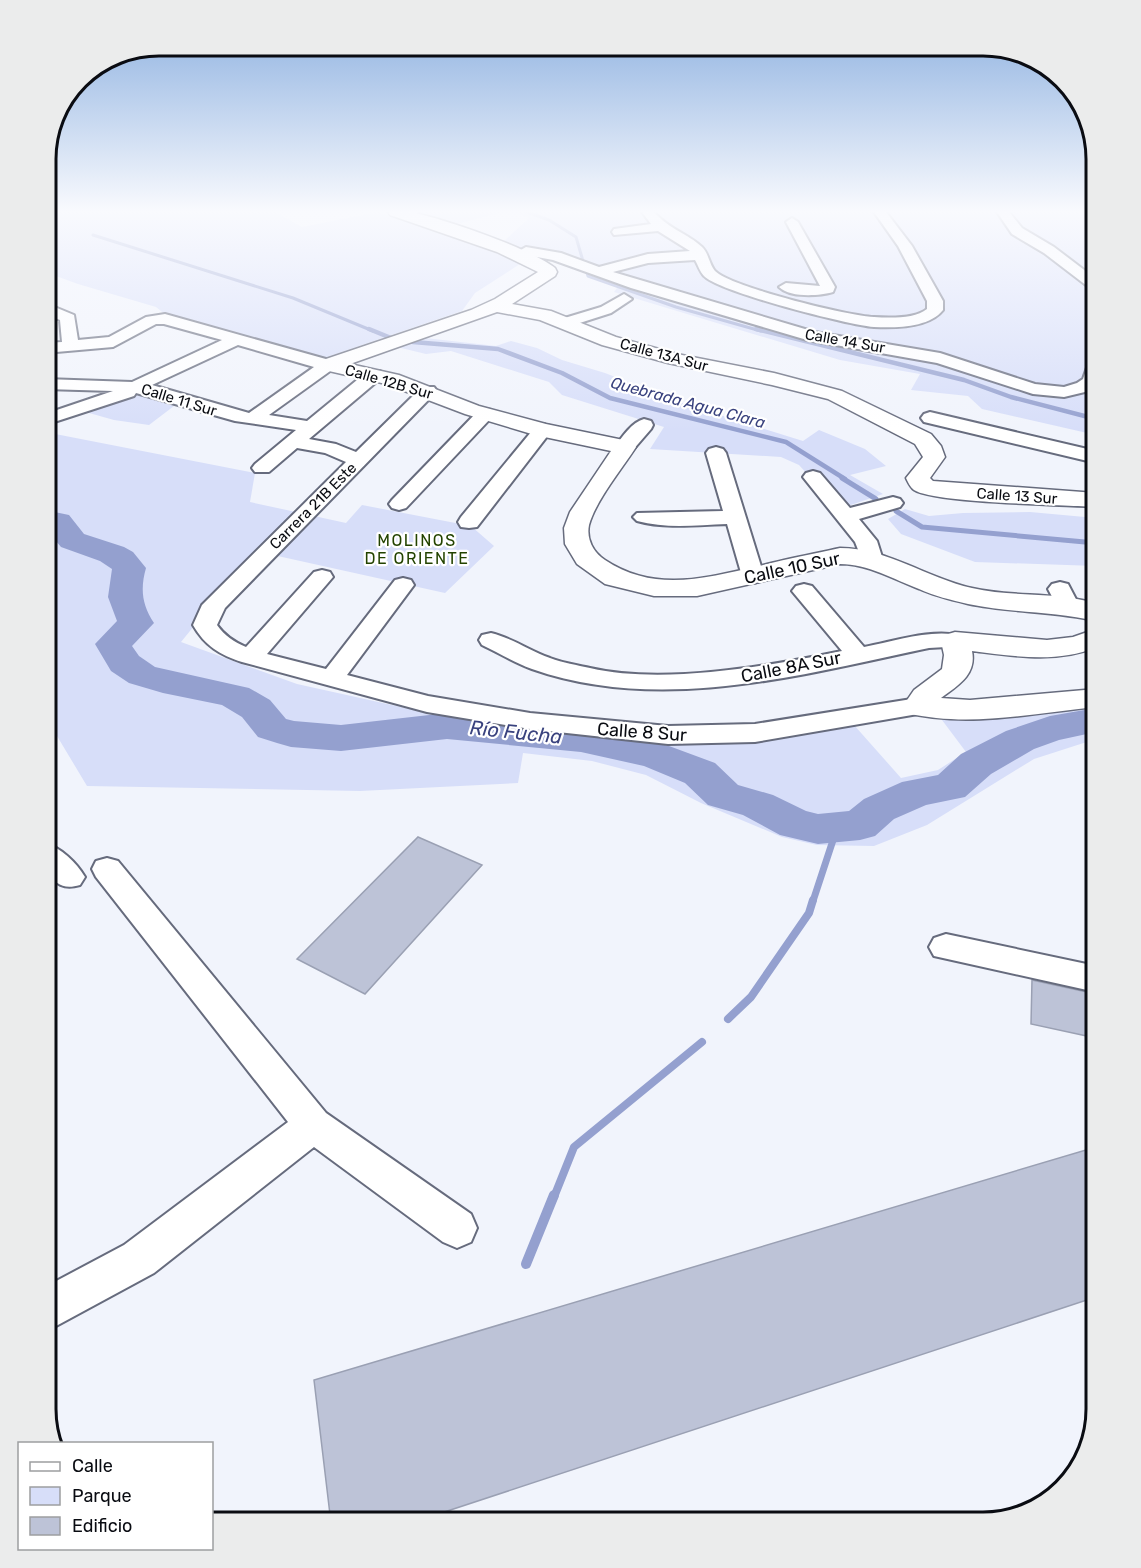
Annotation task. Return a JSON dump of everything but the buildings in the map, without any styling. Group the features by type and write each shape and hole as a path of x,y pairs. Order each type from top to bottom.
{"street":[{"path":"252,419 327,365 495,306 531,285"},
{"name":"Calle 14 Sur","path":"637,285 813,337 934,356 1033,389 1064,392 1086,385"},
{"path":"732,285 854,319 891,322 928,316 936,307 926,285"},
{"path":"767,285 816,291 828,289 826,285"},
{"path":"564,323 606,310 624,299"},
{"name":"Calle 13A Sur","path":"495,306 533,312 609,341 675,359 774,379 835,395 923,439 931,450 933,461 932,466 921,474 918,481 925,486 939,490"},
{"path":"56,313 68,318 70,345 56,347"},
{"name":"Calle 12B Sur","path":"70,345 112,342 152,320 174,320 327,365 374,375 428,391 485,414 543,430 625,447"},
{"path":"56,416 138,387 237,339"},
{"path":"262,468 374,375"},
{"name":"Calle 11 Sur","path":"56,384 138,387 222,413 311,427"},
{"name":"Carrera 21B Este","path":"205,625 214,606 428,391"},
{"path":"399,504 485,414"},
{"path":"930,418 1086,456"},
{"path":"625,447 644,425"},
{"path":"469,522 543,430"},
{"path":"292,442 329,448 359,460"},
{"name":"Calle 10 Sur","path":"625,447 582,512 576,528 578,544 594,566 627,582 668,589 704,587 840,556 860,556 914,579 970,596 1014,603 1063,601 1086,609"},
{"path":"716,453 753,576"},
{"path":"813,477 866,541 872,560"},
{"name":"Calle 13 Sur","path":"939,490 1086,499"},
{"path":"845,516 893,503"},
{"path":"644,517 675,520 735,517"},
{"path":"251,657 322,577"},
{"path":"332,678 402,585"},
{"path":"804,591 858,655"},
{"name":"Calle 8 Sur","path":"205,625 212,637 230,650 427,704 573,726 668,735 755,733 918,706 969,710 1086,699"},
{"name":"Calle 8A Sur","path":"491,640 516,654 548,666 592,675 648,681 733,678 929,641 1053,648 1078,645 1086,641"},
{"path":"918,706 928,695 947,681 958,668 960,654 955,641"},
{"path":"56,865 69,877"},
{"path":"107,869 313,1125 457,1228"},
{"path":"946,947 1086,977"},
{"path":"56,1304 139,1259 313,1125"}],"green space":[{"path":"82,285 487,285 475,293 462,311 324,358 167,316 156,307"},
{"path":"619,285 1086,285 1086,433 982,409 968,396 911,390 920,374 840,360 614,292"},
{"path":"425,338 496,346 511,341 537,348 562,360 605,373 685,404 803,441 819,430 865,449 886,466 850,475 883,494 839,509 799,465 781,457 650,449 664,427 562,395 549,382 451,351 426,354 397,347"},
{"path":"134,394 174,406 149,425 114,420 82,411"},
{"path":"56,434 255,473 250,502 346,523 362,505 471,526 494,546 445,593 255,551 181,642 297,684 428,713 662,744 766,739 854,725 901,778 938,770 966,752 939,716 1086,707 1086,742 1034,759 927,825 874,846 817,845 782,837 701,803 646,775 592,761 523,753 518,783 360,791 87,786 56,734"},
{"path":"905,509 929,516 1030,512 1086,517 1086,566 975,562 901,534 888,519"}],"waterway":[{"name":"Quebrada Agua Clara","path":"252,285 293,298 373,331"},
{"path":"614,285 676,307 761,331"},
{"name":"Quebrada Agua Clara","path":"369,329 391,338"},
{"path":"756,329 964,380 1011,397 1086,416"},
{"name":"Quebrada Agua Clara","path":"413,342 498,349 562,373 610,398 786,442 845,479"},
{"name":"Quebrada Agua Clara","path":"842,478 876,499"},
{"name":"Quebrada Agua Clara","path":"896,511 922,527 1086,542"},
{"name":"Río Fucha","path":"56,522 73,540 112,554 121,559 129,568 125,583 125,597 128,610 136,623 113,644 124,663 142,675 163,682 235,696 256,708 272,728 291,734 341,738 447,726 581,739 655,755 700,773 723,795 758,805 795,824 818,829 860,825 879,809 917,792 950,787 976,764 1020,740 1050,729 1086,722"},
{"path":"813,901 837,828"},
{"path":"728,1019 751,997 809,913 813,900"},
{"path":"554,1197 574,1147 702,1042"},
{"path":"526,1264 554,1195"}],"district":[{"name":"MOLINOS DE ORIENTE","path":"417,549"}]}
